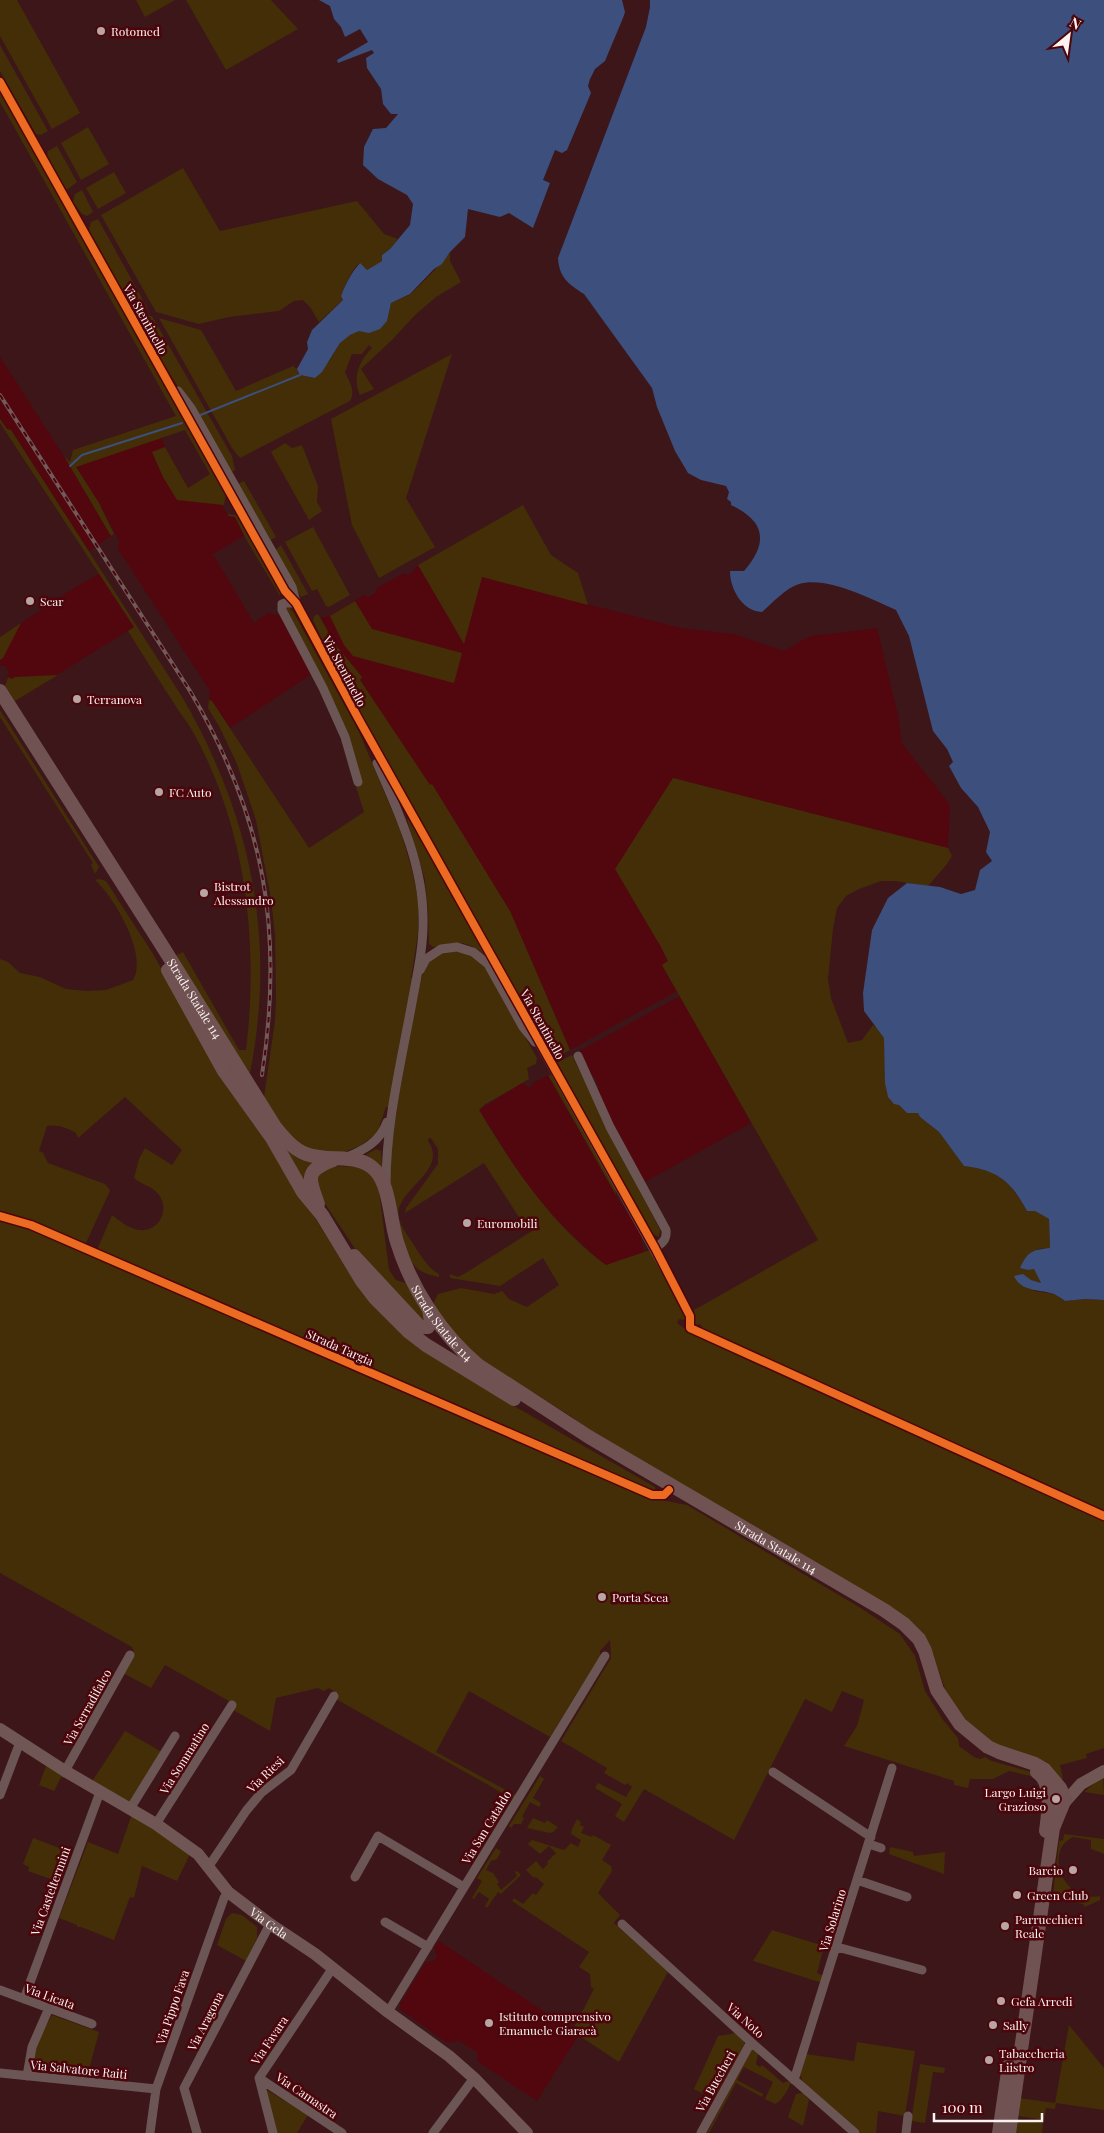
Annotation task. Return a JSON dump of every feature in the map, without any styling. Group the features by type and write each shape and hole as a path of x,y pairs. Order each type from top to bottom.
{"main road":[{"name":"Strada Statale 114","path":"0,691 275,1127 300,1151 338,1160 354,1159 369,1164 381,1177 386,1190 397,1244 429,1309 457,1345 478,1365 589,1437 884,1610 904,1624 919,1640 925,1651 937,1690 960,1724 988,1747 1044,1769 1057,1797"},
{"name":"Strada Statale 114","path":"0,702 156,949 224,1072 272,1138 303,1192 322,1215 362,1281 396,1320 426,1345 900,1629 907,1635 918,1654 936,1701 956,1728 985,1752 1039,1773 1057,1797"},
{"path":"322,1215 309,1182 310,1176 315,1168 338,1160"},
{"path":"338,1240 420,1326 428,1327 431,1322 429,1309"},
{"path":"999,2133 1040,1877 1057,1797"},
{"path":"1009,2133 1057,1797"}],"street":[{"name":"Via Stentinello","path":"0,82 157,363 191,408 242,508 292,587 296,603 358,718 655,1248 667,1273"},
{"path":"296,603 285,602 282,604 282,610 324,688 345,737 358,782"},
{"path":"358,718 400,817 416,868 424,917 416,979 392,1108 386,1154 386,1190"},
{"path":"400,817 405,812 412,814"},
{"path":"416,979 426,959 433,952 449,947 457,947 474,952 488,964 523,1027 552,1064"},
{"path":"578,1056 610,1127 666,1230 667,1236 662,1244 655,1248"},
{"path":"338,1160 359,1152 378,1138 384,1129 392,1108"},
{"name":"Strada Targia","path":"0,1216 31,1225 652,1495 664,1495 669,1490"},
{"name":"Via Serradifalco","path":"65,1771 130,1655"},
{"name":"Via San Cataldo","path":"388,2012 605,1656"},
{"name":"Via Riesi","path":"209,1866 256,1799 290,1770 334,1696"},
{"name":"Via Sommatino","path":"156,1824 232,1705"},
{"name":"Via Gela","path":"0,1729 65,1771 156,1824 198,1854 228,1892 270,1924 315,1954 388,2012 449,2056 474,2078 527,2133"},
{"path":"130,1809 175,1736"},
{"path":"0,1795 20,1742"},
{"name":"Via Solarino","path":"794,2080 892,1768"},
{"path":"773,1772 881,1848"},
{"path":"1057,1797 1084,1777 1101,1772"},
{"name":"Via Casteltermini","path":"24,1999 100,1792"},
{"path":"355,1877 378,1836 464,1888"},
{"path":"857,1880 907,1897"},
{"name":"Via Pippo Fava","path":"150,2133 156,2089 224,1898 228,1892"},
{"path":"385,1922 428,1947"},
{"name":"Via Aragona","path":"197,2133 184,2088 270,1924"},
{"name":"Via Noto","path":"622,1924 751,2042 855,2133"},
{"path":"837,1947 922,1970"},
{"name":"Via Favara","path":"273,2133 259,2078 332,1968"},
{"name":"Via Licata","path":"0,1990 92,2024"},
{"path":"27,2076 32,2047 48,2008"},
{"name":"Via Buccheri","path":"701,2133 751,2042"},
{"name":"Via Salvatore Raiti","path":"0,2073 156,2089"},
{"name":"Via Camastra","path":"259,2078 342,2133"},
{"path":"435,2131 474,2078"},
{"path":"906,2133 908,2116"}],"shaded area":[{"path":"0,0 17,0 80,113 52,129 0,36"},
{"path":"136,0 175,0 145,17"},
{"path":"186,0 271,0 298,29 226,70"},
{"path":"0,45 48,131 41,135 36,134 0,71"},
{"path":"0,91 226,494 224,505 177,500 163,477 152,452 165,447 188,488 210,474 185,430 76,467 99,503 114,534 111,536 64,456 70,462 73,450 176,416 0,102"},
{"path":"88,127 109,164 81,180 61,143"},
{"path":"57,146 77,182 68,189 66,189 47,157 48,151"},
{"path":"183,168 220,231 357,201 384,234 398,239 382,255 382,261 367,270 359,263 351,274 341,296 343,300 319,322 310,307 303,300 294,301 279,311 229,317 199,324 156,312 101,215"},
{"path":"114,172 126,193 98,209 86,188"},
{"path":"82,190 93,212 87,216 82,214 73,202 75,194"},
{"path":"98,219 148,309 130,304 89,230 91,222"},
{"path":"450,252 450,261 461,282 436,297 415,315 361,369 374,389 360,395 357,383 360,364 372,348 369,345 362,354 352,354 345,372 352,390 350,401 240,458 232,448 159,318 201,330 236,391 293,366 300,375 315,378 330,360 340,343 350,334 387,321 391,303 409,295 437,268"},
{"path":"143,315 152,316 232,456 235,470 232,472 163,363 140,321"},
{"path":"452,354 406,498 435,547 379,578 352,525 331,419"},
{"path":"0,357 64,456 111,536 89,551 11,430 7,429 0,419"},
{"path":"0,419 7,429 11,430 181,695 205,740 225,785 252,877 258,925 260,973 258,1023 250,1073 248,1074 173,957 183,952 239,1050 246,1050 251,968 249,926 236,845 225,806 210,767 192,730 128,631 134,627 0,423"},
{"path":"161,437 188,488 211,474 224,499 222,506 229,516 235,517 245,535 213,554 254,623 268,613 281,616 312,674 230,728 212,701 209,700 210,691 118,549 119,541 99,503 76,467"},
{"path":"285,443 292,448 302,445 318,486 317,502 322,511 309,520 271,452"},
{"path":"244,481 276,537 271,540 238,484"},
{"path":"523,505 551,555 578,573 588,605 482,577 464,644 418,565"},
{"path":"227,514 236,515 282,592 280,596 235,517"},
{"path":"313,527 350,595 329,607 326,606 317,589 312,591 285,542"},
{"path":"281,545 308,594 301,597 275,551"},
{"path":"418,565 464,643 482,577 681,628 734,634 784,651 810,636 877,628 898,715 902,743 950,805 948,848 673,778 616,869 668,961 662,965 677,991 570,1050 510,911 432,785 430,785 360,680 361,677 335,644 321,618 330,616 364,595 369,597 375,593 377,588 404,573 408,575"},
{"path":"99,574 134,627 15,701 5,686 9,672 5,666 0,665 0,637 77,586"},
{"path":"355,601 372,629 462,653 454,683 353,656 344,645 330,616"},
{"path":"288,606 294,613 359,732 401,832 418,900 418,934 411,978 421,980 424,969 434,957 448,950 466,952 485,966 537,1058 536,1064 527,1068 529,1079 484,1105 479,1110 520,1174 568,1232 606,1265 650,1250 685,1313 685,1320 679,1319 677,1323 684,1328 1104,1518 1104,1748 1086,1754 1087,1758 1060,1765 1063,1779 1059,1779 1047,1762 995,1744 965,1719 946,1692 934,1657 919,1631 594,1435 572,1417 470,1353 436,1312 434,1302 438,1294 461,1288 494,1294 502,1291 509,1299 527,1307 559,1285 543,1258 500,1286 450,1278 450,1274 458,1277 464,1274 532,1231 527,1224 524,1225 484,1163 405,1213 406,1208 438,1164 438,1149 431,1138 429,1138 428,1141 433,1152 432,1162 427,1172 404,1199 399,1208 399,1218 403,1229 422,1257 439,1274 439,1277 423,1272 415,1266 409,1258 399,1232 389,1173 391,1142 397,1109 386,1107 377,1133 360,1146 344,1152 312,1152 286,1134 264,1097 275,1021 276,997 275,935 271,899 256,820 237,764 208,708 209,700 212,701 309,848 364,812 356,787 361,783 286,609"},
{"path":"318,614 335,644 362,677 360,680 430,785 432,784 510,911 570,1050 554,1058 533,1022 337,672 313,620 314,616"},
{"path":"21,623 3,658 0,660 0,637"},
{"path":"58,675 15,701 5,686 8,677 12,679 15,677"},
{"path":"0,710 99,867 95,874 91,865 93,863 0,717"},
{"path":"673,778 948,848 952,856 928,886 881,881 846,896 837,908 833,929 828,979 831,998 848,1043 862,1040 873,1025 880,1030 884,1038 899,1105 907,1113 918,1113 920,1117 939,1132 964,1166 986,1170 994,1174 1009,1185 1027,1211 1035,1211 1049,1219 1050,1248 1037,1249 1034,1268 1041,1283 1031,1280 1034,1291 1054,1294 1065,1301 1104,1300 1104,1514 733,1347 708,1335 700,1324 693,1325 694,1310 818,1240 662,965 668,961 615,869"},
{"path":"407,819 485,955 472,946 461,943 433,947 429,944 425,880"},
{"path":"95,880 106,881 153,954 230,1088 253,1124 261,1132 352,1277 483,1388 655,1487 656,1493 97,1250 112,1215 128,1226 139,1230 146,1230 152,1227 161,1219 163,1207 159,1195 134,1178 139,1159 145,1148 172,1165 182,1150 125,1097 78,1138 76,1133 66,1128 47,1126 39,1151 43,1153 48,1163 105,1184 110,1190 85,1245 0,1213 0,959 8,962 20,973 40,977 66,989 106,990 133,980 136,969 136,956 133,942 120,913 103,888"},
{"path":"680,996 751,1123 645,1182 612,1126 597,1092 599,1088 597,1083 594,1077 590,1076 579,1051"},
{"path":"572,1055 607,1128 660,1230 659,1237 653,1234 556,1063"},
{"path":"548,1075 621,1204 641,1235 643,1251 650,1250 685,1313 605,1266 554,1217 528,1187 479,1110 522,1083 530,1088 533,1083"},
{"path":"548,1075 553,1076 615,1187 616,1195"},
{"path":"277,1139 318,1161 305,1184"},
{"path":"376,1149 381,1151 382,1167 364,1156"},
{"path":"334,1166 364,1167 378,1182 389,1270 396,1280 409,1284 427,1319 423,1324 360,1256 312,1184 313,1178"},
{"path":"0,1218 16,1221 651,1498 687,1505 859,1607 900,1634 915,1656 925,1691 943,1720 958,1738 959,1746 974,1757 980,1759 985,1757 992,1761 1038,1774 1039,1778 1009,1771 993,1779 970,1779 968,1788 954,1785 954,1781 844,1746 857,1726 864,1700 842,1691 832,1712 805,1699 734,1840 644,1789 624,1822 615,1816 622,1804 595,1788 598,1783 626,1797 632,1787 604,1773 607,1768 561,1741 611,1658 610,1640 600,1651 600,1656 550,1737 469,1691 436,1752 515,1795 513,1799 336,1699 339,1694 329,1688 324,1691 318,1688 276,1698 270,1731 233,1710 236,1705 165,1665 151,1688 123,1673 134,1652 132,1647 0,1573"},
{"path":"125,1731 162,1752 129,1804 91,1783"},
{"path":"25,1748 65,1774 63,1778 61,1777 54,1791 39,1785 46,1766 24,1752"},
{"path":"540,1776 544,1779 533,1798 541,1803 539,1807 530,1802 522,1817 524,1818 521,1824 514,1824 511,1828 509,1826"},
{"path":"1103,1776 1104,1795 1084,1792"},
{"path":"132,1814 191,1852 177,1881 142,1866 134,1898 130,1897 114,1940 77,1927 77,1925 59,1918 88,1842 118,1854"},
{"path":"533,1818 545,1823 547,1820 558,1827 550,1833 527,1828"},
{"path":"577,1819 581,1822 580,1825 584,1827 581,1833 592,1837 593,1835 611,1845 602,1860 611,1866 612,1871 598,1893 620,1915 614,1923 668,1972 619,2062 572,2031 594,1989 591,1987 590,1974 579,1967 589,1952 512,1901 514,1898 523,1904 533,1893 536,1895 544,1884 526,1870 536,1861 543,1869 556,1853 549,1846 540,1854 528,1844 532,1840 564,1850 571,1843 578,1847 581,1840 571,1834"},
{"path":"1064,1834 1104,1839 1104,1854 1091,1849 1091,1840 1073,1837 1064,1844 1059,1853 1061,1874 1067,1884 1076,1892 1087,1896 1100,1896 1100,1900 1085,1907 1083,1904 1059,1899 1060,1903 1051,1902 1049,1896 1053,1894 1059,1841 1063,1840"},
{"path":"33,1838 70,1852 59,1882 28,1871 29,1867 23,1864"},
{"path":"890,1847 913,1852 914,1856 945,1852 944,1874 889,1854"},
{"path":"496,1848 501,1851 497,1859 491,1861 486,1870 493,1873 499,1882 497,1884 501,1890 517,1876 515,1872 517,1871 521,1875 501,1894 498,1892 487,1908 485,1906 489,1899 479,1892 474,1899 472,1898 482,1881 477,1878"},
{"path":"232,1913 242,1915 257,1927 257,1938 246,1961 217,1945 226,1919"},
{"path":"772,1930 824,1946 817,1973 824,1976 822,1983 753,1961"},
{"name":"Istituto comprensivo Emanuele Giaracà","path":"439,1941 579,2035 537,2101 480,2063 477,2059 478,2053 458,2040 452,2043 446,2042 400,2009 400,2004 426,1962 434,1961 437,1956 434,1948"},
{"path":"52,2015 99,2032 88,2073 34,2068 34,2047"},
{"path":"1069,2025 1104,2068 1104,2110 1056,2103 1055,2109 1046,2108 1044,2120 1018,2116 1019,2098 1055,2103"},
{"path":"736,2033 744,2040 744,2045 714,2099 694,2089 718,2036"},
{"path":"857,2042 915,2051 905,2116 878,2111 876,2133 861,2133 803,2082 800,2075 806,2054 854,2061"},
{"path":"752,2048 758,2054 756,2064 760,2067 762,2065 783,2083 791,2082 788,2088 778,2103 775,2104 765,2099 773,2082 744,2067 737,2080 763,2094 762,2097 736,2083 709,2133 707,2133"},
{"path":"920,2064 945,2068 944,2073 933,2072 925,2123 911,2121"},
{"path":"267,2090 308,2115 297,2133 276,2133"},
{"path":"803,2093 809,2100 803,2126 788,2117 796,2094"},
{"path":"1017,2119 1043,2123 1042,2133 1014,2133"}],"water":[{"path":"319,0 622,0 625,12 605,61 595,69 590,79 588,86 591,93 567,150 562,153 555,150 543,180 550,183 533,228 509,213 500,217 468,209 465,237 450,252 442,264 434,269 410,294 391,303 387,321 380,329 369,333 359,331 340,343 322,372 315,378 300,375 297,369 308,349 307,342 312,330 343,300 341,296 345,287 351,274 360,263 367,270 382,261 382,255 390,249 410,225 413,204 407,195 378,179 363,165 364,147 373,129 386,128 398,114 391,114 383,104 381,89 367,68 366,58 374,53 372,50 338,63 337,60 368,42 360,29 345,37 341,27 334,19 330,6"},
{"path":"650,0 1104,0 1104,1300 1065,1301 1054,1294 1021,1285 1014,1276 1023,1274 1031,1280 1041,1283 1034,1269 1020,1268 1031,1252 1050,1248 1049,1219 1035,1211 1027,1211 1009,1185 994,1174 986,1170 964,1166 939,1132 920,1117 918,1113 907,1113 888,1097 885,1083 884,1038 864,1011 863,993 872,930 888,898 907,883 940,887 961,894 975,890 980,870 992,861 986,852 990,832 978,807 961,788 949,766 953,762 947,749 933,731 909,636 896,610 849,590 823,583 810,582 799,584 789,589 762,612 749,608 738,598 732,585 730,571 744,571 752,560 760,542 760,533 757,525 742,511 731,505 731,502 727,499 729,492 726,486 701,480 688,473 675,451 657,407 652,388 584,294 565,279 560,270 558,258 646,27"}],"waterway":[{"path":"198,416 300,375"},
{"path":"70,466 82,455 182,423"}],"railway":[{"path":"0,395 190,691 216,738 236,784 252,830 269,924 271,972 262,1075"}],"cycle path":[{"path":"0,82 285,591 296,603 358,718 655,1248 690,1316 690,1328 1104,1516"},
{"path":"0,1216 31,1225 652,1495 664,1495 669,1490"}],"place":[{"name":"Rotomed","path":"101,31"},
{"name":"Scar","path":"30,601"},
{"name":"Terranova","path":"77,699"},
{"name":"FC Auto","path":"159,792"},
{"name":"Bistrot Alessandro","path":"204,893"},
{"name":"Euromobili","path":"467,1223"},
{"name":"Porta Scea","path":"602,1597"},
{"name":"Largo Luigi Grazioso","path":"1056,1799"},
{"name":"Barcio","path":"1073,1870"},
{"name":"Green Club","path":"1017,1895"},
{"name":"Parrucchieri Reale","path":"1005,1926"},
{"name":"Gefa Arredi","path":"1001,2001"},
{"name":"Istituto comprensivo Emanuele Giaracà","path":"489,2023"},
{"name":"Sally","path":"993,2025"},
{"name":"Tabaccheria Liistro","path":"989,2060"}]}
